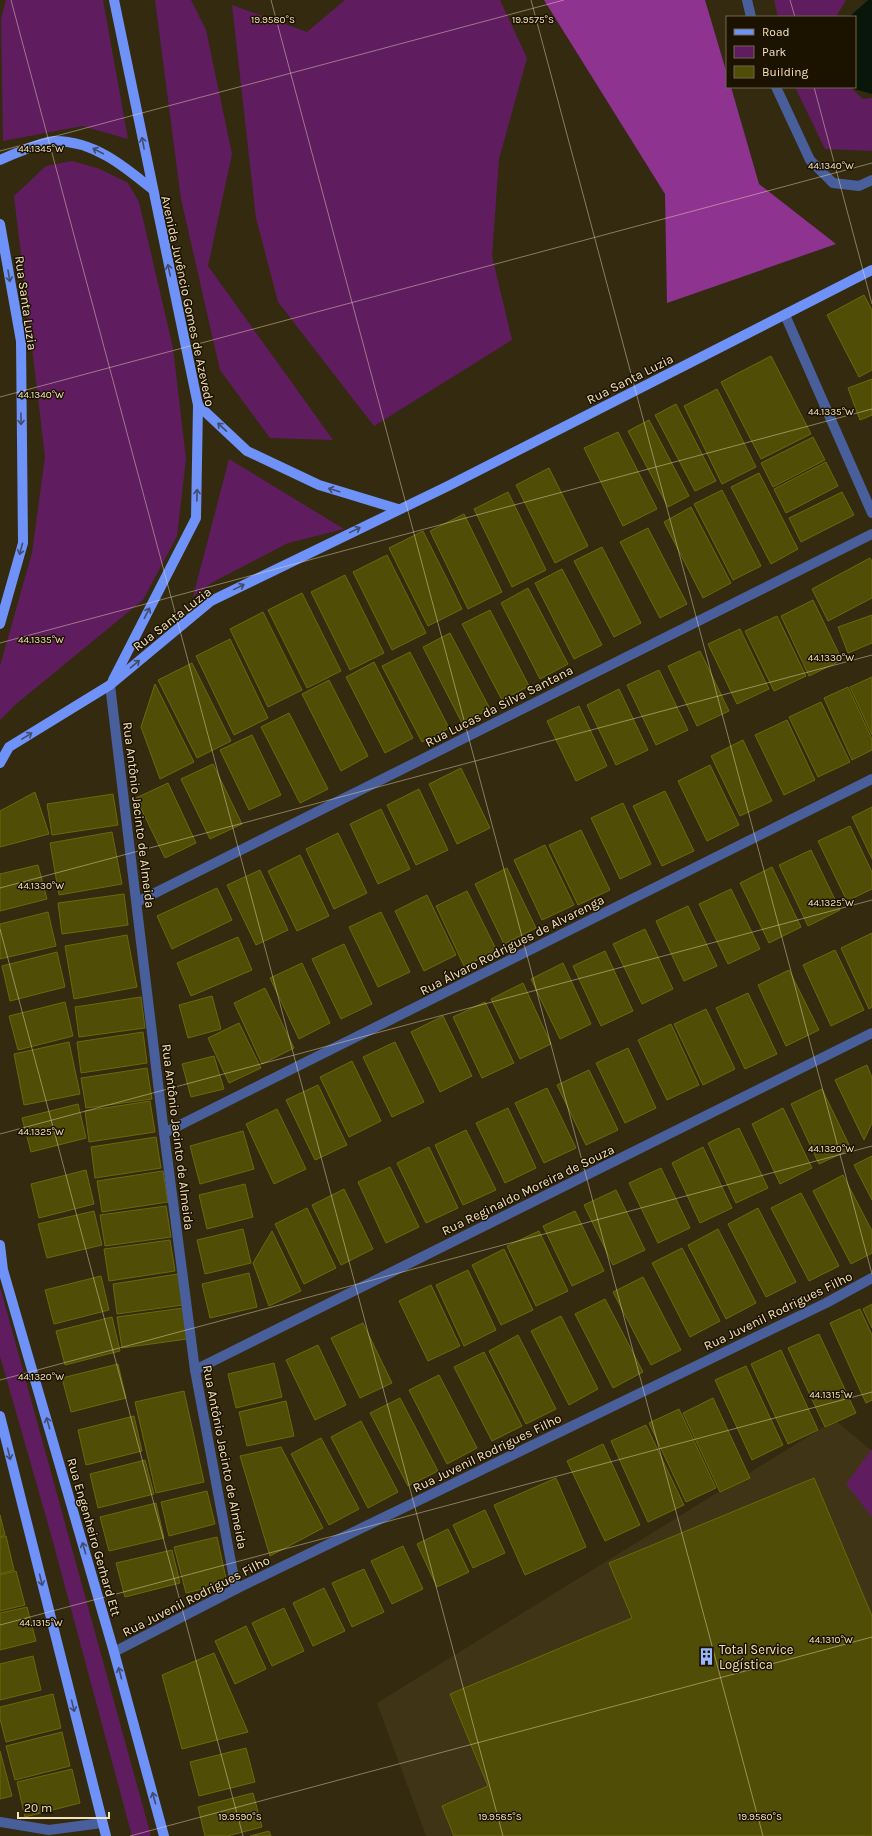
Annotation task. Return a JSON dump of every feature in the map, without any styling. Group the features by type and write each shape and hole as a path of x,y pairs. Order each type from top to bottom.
{"main road":[{"name":"Avenida Juvêncio Gomes de Azevedo","path":"110,685 196,518 198,405 152,190 114,0"},
{"path":"0,160 54,140 87,146 120,163 152,190"},
{"name":"Rua Santa Luzia","path":"0,224 21,341 23,535 23,543 0,624"},
{"name":"Rua Santa Luzia","path":"0,763 9,747 110,685 211,601 446,487 872,270"},
{"path":"198,405 247,450 319,485 398,509"},
{"name":"Rua Engenheiro Gerhard Ett","path":"0,1245 3,1270 114,1652 164,1836"},
{"path":"0,1416 106,1836"}],"street":[{"path":"747,0 750,16"},
{"path":"776,88 810,160 833,183 859,186 872,180"},
{"path":"785,315 872,513"},
{"name":"Rua Lucas da Silva Santana","path":"137,902 872,534"},
{"name":"Rua Antônio Jacinto de Almeida","path":"110,685 164,1133 195,1370 236,1590"},
{"name":"Rua Álvaro Rodrigues de Alvarenga","path":"164,1133 872,779"},
{"name":"Rua Reginaldo Moreira de Souza","path":"195,1370 872,1033"},
{"name":"Rua Juvenil Rodrigues Filho","path":"114,1652 236,1590 826,1303 872,1278"},
{"path":"0,1822 49,1830 102,1823"}],"shaded area":[{"path":"544,0 705,0 726,71 726,88 731,88 759,184 836,244 667,303 665,194"},
{"path":"868,0 872,0 872,94 854,88 856,88 856,16 850,16"},
{"name":"Total Service Logística","path":"835,1420 872,1451 872,1836 426,1836 377,1703"}],"green space":[{"path":"6,0 103,0 128,139 82,126 3,141 1,19"},
{"path":"155,0 191,0 206,30 232,154 208,266 333,440 270,438 220,370 181,199"},
{"path":"345,0 500,0 527,58 499,159 492,256 512,340 374,426 278,302 256,218 232,5 307,32"},
{"path":"774,0 846,0 837,16 778,16"},
{"path":"795,88 851,88 863,99 872,98 872,151 825,149"},
{"path":"72,161 100,169 128,183 139,202 173,348 186,459 177,536 143,600 16,704 0,720 0,666 32,553 45,457 14,196 46,166"},
{"path":"229,459 344,529 288,543 213,582 193,597"},
{"path":"0,1287 151,1836 132,1836 52,1538 0,1356"},
{"path":"872,1449 872,1517 846,1484"}],"building":[{"path":"864,295 872,310 872,370 859,377 827,315"},
{"path":"771,356 811,434 761,459 721,382"},
{"path":"872,379 872,415 860,420 848,388"},
{"path":"717,389 756,467 722,484 684,406"},
{"path":"676,404 716,481 695,491 655,415"},
{"path":"649,420 689,496 668,507 628,431"},
{"path":"618,432 657,509 623,526 584,448"},
{"path":"813,437 825,460 773,487 761,463"},
{"path":"826,462 838,486 786,513 774,489"},
{"path":"549,468 588,546 555,563 516,485"},
{"path":"759,473 798,549 771,564 731,487"},
{"path":"722,490 761,566 733,580 694,504"},
{"path":"508,492 546,570 512,587 474,509"},
{"path":"842,492 854,515 801,542 789,518"},
{"path":"691,507 731,583 703,598 664,522"},
{"path":"464,514 502,592 468,609 430,531"},
{"path":"648,528 687,604 660,618 620,542"},
{"path":"423,531 462,609 428,626 389,548"},
{"path":"602,547 641,623 614,637 574,561"},
{"path":"387,555 426,633 392,650 353,572"},
{"path":"870,558 872,561 872,598 828,621 812,589"},
{"path":"562,569 602,645 574,659 535,583"},
{"path":"345,575 384,653 350,670 311,592"},
{"path":"528,588 568,664 540,679 501,603"},
{"path":"302,593 341,671 307,688 268,610"},
{"path":"813,600 842,660 809,676 781,616"},
{"path":"490,610 529,686 502,700 462,624"},
{"path":"263,612 302,690 268,707 230,629"},
{"path":"872,615 872,643 848,653 838,627"},
{"path":"777,616 806,676 774,691 745,631"},
{"path":"740,629 769,689 737,704 708,644"},
{"path":"450,633 490,709 462,723 423,647"},
{"path":"230,639 268,718 234,735 196,656"},
{"path":"700,651 729,711 697,726 668,666"},
{"path":"410,652 449,728 422,742 382,666"},
{"path":"374,662 413,738 385,753 346,677"},
{"path":"192,663 231,741 197,758 158,680"},
{"path":"659,670 688,730 656,745 627,685"},
{"path":"872,677 872,735 850,687"},
{"path":"329,680 368,756 341,771 302,694"},
{"path":"155,684 194,762 160,779 141,727"},
{"path":"848,687 872,739 872,750 852,760 824,698"},
{"path":"619,689 648,750 616,765 587,705"},
{"path":"821,702 850,762 818,777 789,717"},
{"path":"579,706 607,766 576,781 547,721"},
{"path":"289,713 328,789 300,803 261,727"},
{"path":"787,720 815,780 784,795 755,735"},
{"path":"252,735 281,795 249,810 220,750"},
{"path":"743,740 772,801 740,816 711,756"},
{"path":"213,764 242,824 210,839 181,779"},
{"path":"710,765 739,825 707,841 678,781"},
{"path":"461,768 490,828 457,844 429,784"},
{"path":"168,783 196,843 165,858 136,798"},
{"path":"419,789 448,850 416,865 387,805"},
{"path":"665,791 694,851 662,866 633,806"},
{"path":"35,792 49,834 0,847 0,811"},
{"path":"113,794 118,825 52,835 47,804"},
{"path":"623,803 651,864 620,879 591,818"},
{"path":"872,807 872,859 852,817"},
{"path":"381,809 410,869 378,884 350,824"},
{"path":"850,826 872,872 872,889 847,901 818,841"},
{"path":"581,830 610,890 578,905 549,845"},
{"path":"112,832 122,884 59,895 50,843"},
{"path":"338,833 367,893 334,909 306,849"},
{"path":"545,845 574,905 542,920 514,860"},
{"path":"811,850 840,910 808,926 779,865"},
{"path":"300,855 329,916 297,931 268,871"},
{"path":"38,865 47,899 0,911 0,874"},
{"path":"772,867 801,927 769,943 740,883"},
{"path":"507,868 536,928 504,944 475,884"},
{"path":"260,870 288,930 256,945 227,885"},
{"path":"217,888 232,920 172,949 157,916"},
{"path":"731,889 760,949 728,964 699,904"},
{"path":"467,891 497,951 464,966 436,906"},
{"path":"124,894 128,925 62,934 58,903"},
{"path":"427,895 456,955 424,971 395,911"},
{"path":"688,906 717,966 684,981 656,921"},
{"path":"48,912 56,946 0,959 0,924"},
{"path":"381,912 410,972 378,987 349,927"},
{"path":"645,929 673,989 642,1004 613,944"},
{"path":"872,933 872,1007 869,1009 841,948"},
{"path":"127,935 137,987 74,999 65,946"},
{"path":"238,937 252,970 191,996 177,963"},
{"path":"344,944 372,1004 341,1019 312,959"},
{"path":"835,950 864,1010 831,1026 803,965"},
{"path":"605,951 633,1011 601,1026 573,966"},
{"path":"57,952 65,987 10,1001 2,966"},
{"path":"302,963 330,1023 299,1039 270,978"},
{"path":"563,963 591,1024 560,1039 531,979"},
{"path":"789,970 819,1030 786,1046 758,985"},
{"path":"523,983 551,1044 520,1059 491,999"},
{"path":"265,988 294,1048 262,1064 234,1003"},
{"path":"748,993 777,1054 745,1069 716,1008"},
{"path":"212,996 221,1029 188,1038 179,1005"},
{"path":"141,997 145,1028 79,1037 75,1007"},
{"path":"65,1002 73,1036 18,1050 9,1016"},
{"path":"485,1002 514,1063 482,1078 453,1017"},
{"path":"706,1009 735,1069 703,1085 674,1024"},
{"path":"443,1016 472,1076 440,1092 411,1032"},
{"path":"239,1023 261,1068 229,1083 208,1038"},
{"path":"671,1024 699,1085 667,1100 638,1040"},
{"path":"143,1032 147,1063 81,1073 77,1042"},
{"path":"69,1042 80,1094 24,1105 14,1054"},
{"path":"395,1042 424,1102 392,1117 363,1057"},
{"path":"628,1048 656,1108 625,1123 596,1063"},
{"path":"214,1056 224,1089 191,1097 182,1064"},
{"path":"352,1061 381,1121 349,1137 320,1077"},
{"path":"867,1065 872,1078 872,1123 864,1140 835,1080"},
{"path":"147,1068 152,1099 86,1108 81,1078"},
{"path":"589,1070 618,1130 586,1145 557,1085"},
{"path":"318,1085 347,1145 315,1160 286,1100"},
{"path":"547,1088 576,1148 544,1163 515,1103"},
{"path":"822,1089 851,1149 819,1164 791,1104"},
{"path":"150,1101 155,1132 89,1142 85,1111"},
{"path":"78,1104 86,1138 31,1152 22,1118"},
{"path":"508,1108 536,1168 505,1183 476,1123"},
{"path":"783,1108 812,1168 780,1184 752,1124"},
{"path":"277,1109 306,1169 274,1184 246,1124"},
{"path":"739,1128 768,1188 736,1203 708,1143"},
{"path":"466,1130 496,1190 463,1205 435,1145"},
{"path":"243,1131 254,1169 200,1184 190,1146"},
{"path":"156,1137 161,1168 95,1178 91,1147"},
{"path":"429,1147 458,1208 426,1223 397,1163"},
{"path":"703,1147 732,1208 700,1223 672,1163"},
{"path":"872,1156 872,1200 854,1165"},
{"path":"390,1167 419,1227 386,1243 358,1182"},
{"path":"661,1168 690,1228 658,1243 629,1183"},
{"path":"86,1170 94,1204 39,1218 31,1184"},
{"path":"163,1171 168,1202 102,1212 97,1181"},
{"path":"843,1175 872,1231 872,1253 851,1264 813,1191"},
{"path":"245,1184 253,1217 207,1229 199,1195"},
{"path":"344,1189 373,1249 341,1265 312,1205"},
{"path":"616,1190 645,1250 613,1265 584,1205"},
{"path":"801,1193 839,1266 809,1281 771,1208"},
{"path":"166,1206 171,1237 105,1246 100,1215"},
{"path":"307,1208 336,1268 304,1284 275,1224"},
{"path":"758,1208 796,1282 766,1297 728,1224"},
{"path":"94,1211 102,1245 47,1258 38,1224"},
{"path":"575,1211 604,1271 572,1286 543,1226"},
{"path":"243,1229 251,1263 205,1274 197,1240"},
{"path":"718,1229 756,1303 726,1319 688,1245"},
{"path":"272,1231 301,1291 269,1306 253,1263"},
{"path":"539,1231 568,1291 536,1306 507,1246"},
{"path":"170,1240 175,1271 109,1281 104,1249"},
{"path":"682,1248 720,1321 690,1337 652,1263"},
{"path":"504,1249 533,1310 501,1325 472,1265"},
{"path":"468,1270 496,1330 464,1346 436,1285"},
{"path":"249,1273 257,1307 210,1318 202,1284"},
{"path":"178,1274 183,1305 117,1314 113,1284"},
{"path":"101,1276 109,1310 54,1324 45,1290"},
{"path":"643,1277 681,1350 651,1365 613,1292"},
{"path":"431,1285 460,1346 428,1361 399,1301"},
{"path":"605,1299 643,1372 613,1388 575,1314"},
{"path":"872,1304 872,1328 863,1309"},
{"path":"183,1308 187,1339 122,1348 117,1317"},
{"path":"860,1309 872,1335 872,1400 866,1403 830,1323"},
{"path":"561,1316 598,1389 569,1405 531,1331"},
{"path":"112,1317 120,1351 65,1365 56,1331"},
{"path":"363,1323 392,1383 360,1398 331,1338"},
{"path":"819,1334 856,1413 825,1427 788,1348"},
{"path":"518,1335 556,1409 526,1424 489,1351"},
{"path":"318,1345 346,1405 315,1420 286,1360"},
{"path":"781,1350 818,1430 788,1444 751,1364"},
{"path":"484,1352 522,1426 492,1441 454,1367"},
{"path":"274,1363 282,1397 236,1408 228,1374"},
{"path":"118,1364 126,1398 71,1412 62,1378"},
{"path":"746,1366 783,1445 752,1460 715,1380"},
{"path":"439,1375 477,1448 447,1464 409,1390"},
{"path":"184,1391 204,1482 156,1493 135,1402"},
{"path":"400,1398 438,1471 408,1486 370,1413"},
{"path":"713,1398 750,1478 720,1492 683,1413"},
{"path":"286,1401 294,1436 247,1446 239,1412"},
{"path":"679,1409 716,1488 686,1502 649,1423"},
{"path":"134,1416 142,1451 86,1465 78,1430"},
{"path":"361,1421 398,1492 368,1508 331,1437"},
{"path":"646,1425 684,1505 648,1522 611,1441"},
{"path":"321,1438 359,1509 329,1525 291,1454"},
{"path":"603,1444 640,1525 605,1541 567,1461"},
{"path":"281,1447 323,1528 270,1556 240,1456"},
{"path":"145,1460 154,1494 98,1508 90,1474"},
{"path":"556,1478 586,1547 525,1575 494,1505"},
{"name":"Total Service Logística","path":"814,1478 872,1616 872,1836 454,1836 442,1806 488,1786 450,1694 632,1618 609,1563"},
{"path":"207,1491 215,1524 169,1536 161,1502"},
{"path":"156,1503 164,1538 109,1551 100,1517"},
{"path":"485,1510 505,1553 473,1568 453,1525"},
{"path":"0,1515 5,1535 0,1537"},
{"path":"448,1529 469,1572 437,1587 417,1544"},
{"path":"6,1536 14,1570 0,1574 0,1538"},
{"path":"217,1537 227,1583 186,1593 174,1547"},
{"path":"403,1546 423,1589 392,1604 371,1561"},
{"path":"172,1550 180,1583 125,1597 116,1563"},
{"path":"364,1569 384,1612 352,1627 332,1583"},
{"path":"16,1571 25,1605 0,1611 0,1575"},
{"path":"324,1588 345,1631 313,1646 293,1603"},
{"path":"27,1607 36,1641 0,1650 0,1613"},
{"path":"284,1608 304,1651 272,1666 252,1623"},
{"path":"246,1626 266,1669 235,1684 215,1641"},
{"path":"214,1653 248,1732 182,1749 162,1675"},
{"path":"33,1656 41,1690 0,1700 0,1664"},
{"path":"53,1694 61,1728 6,1742 0,1719 0,1707"},
{"path":"62,1732 70,1766 15,1780 6,1746"},
{"path":"246,1748 255,1782 199,1796 190,1762"},
{"path":"0,1751 12,1796 0,1799"},
{"path":"72,1769 80,1803 25,1817 17,1782"},
{"path":"253,1793 262,1827 227,1836 205,1836 198,1807"},
{"path":"269,1831 271,1836 250,1836"}],"place":[{"name":"Total Service Logística","path":"706,1656"}]}
